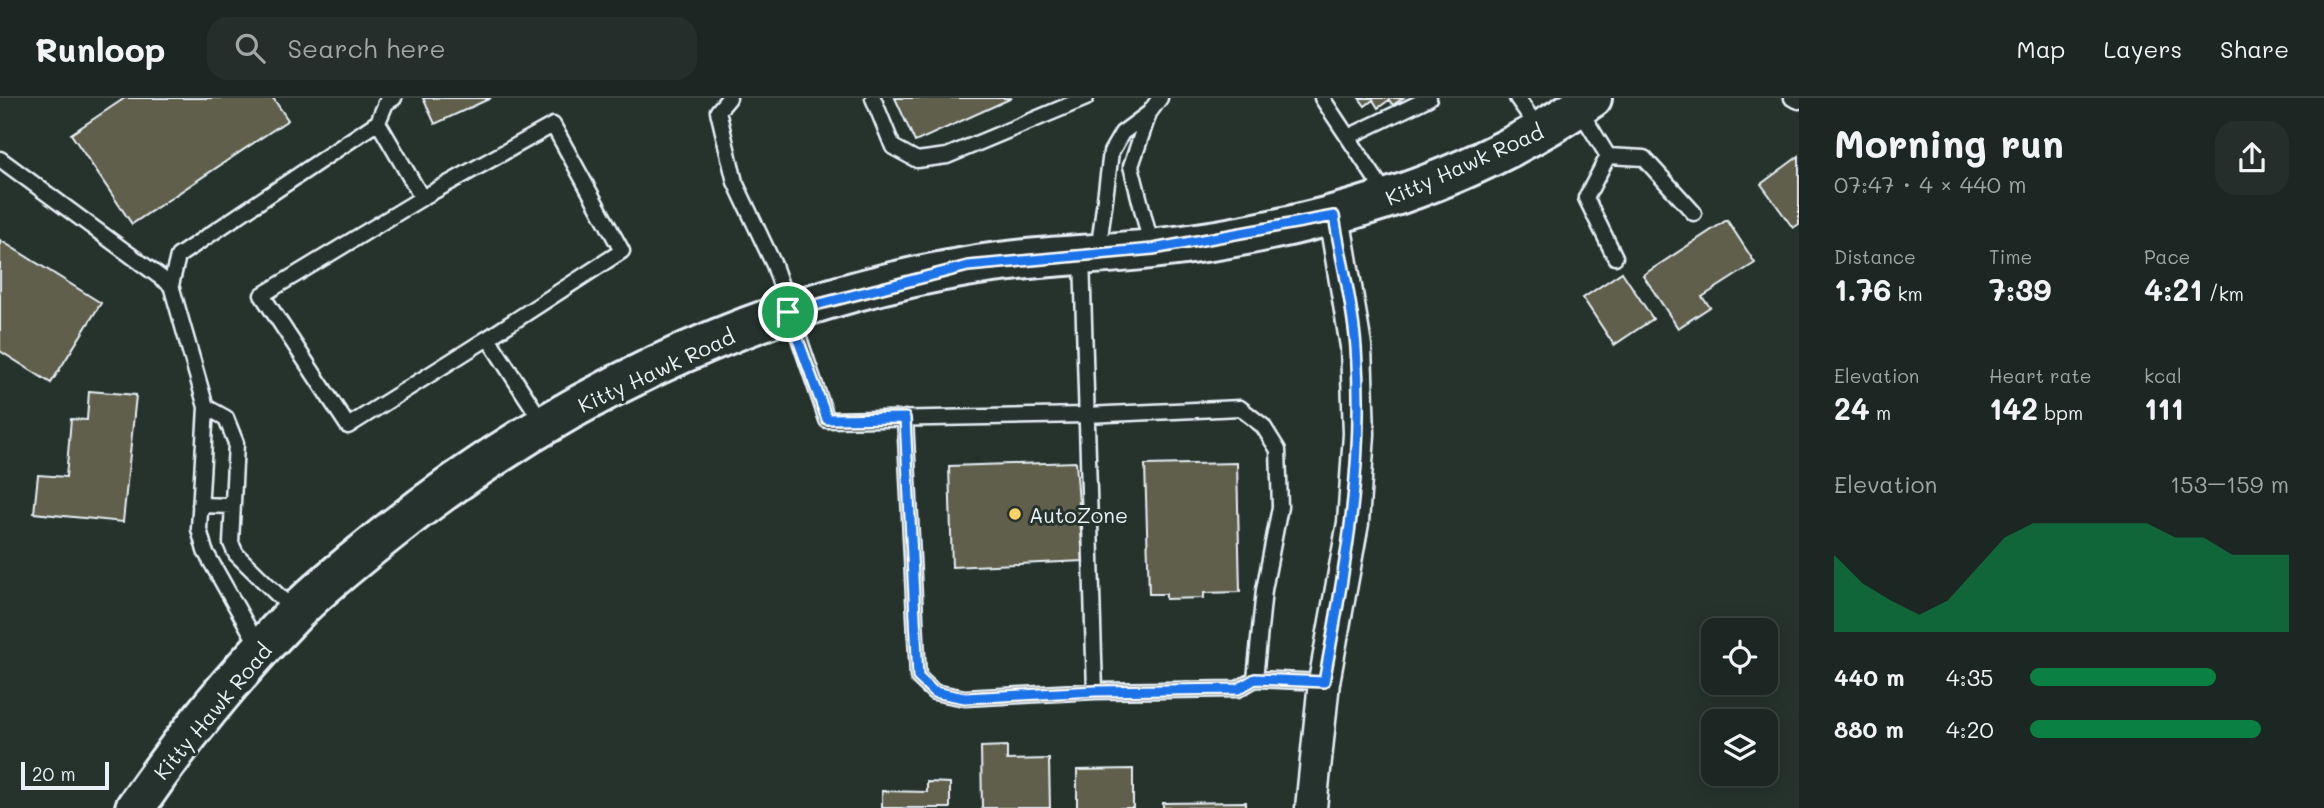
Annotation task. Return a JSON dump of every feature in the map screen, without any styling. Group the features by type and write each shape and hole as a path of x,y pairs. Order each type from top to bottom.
{"main road":[{"name":"Kitty Hawk Road","path":"135,808 198,724 296,612 413,512 497,452 544,424 692,349 788,312 968,266 1153,249 1334,216 1390,199 1446,176 1539,130 1585,103"}],"street":[{"path":"1311,808 1324,682 1353,523 1359,434 1356,346 1334,216"}],"lane":[{"path":"261,651 205,551 199,529 206,407 170,285 178,256 377,122 386,103 394,98"},
{"path":"729,98 715,104 735,182 774,265 827,419 1086,415 1240,408 1263,426 1278,450 1280,507 1264,590 1255,679"},
{"path":"873,98 893,147 917,160 947,156 1086,98"},
{"path":"1095,691 1086,415 1090,254 1111,152 1122,133 1149,113 1160,98"},
{"path":"1322,98 1390,199"},
{"path":"1348,137 1429,98"},
{"path":"1517,98 1539,130"},
{"path":"1792,98 1799,101"},
{"path":"1585,103 1608,156"},
{"path":"1149,113 1131,166 1153,249"},
{"path":"377,122 422,198"},
{"path":"554,125 622,251 348,426 262,295 422,198 554,125"},
{"path":"1608,156 1644,158 1694,213"},
{"path":"1608,156 1587,198 1615,257"},
{"path":"0,159 170,285"},
{"path":"488,338 544,424"},
{"path":"206,407 226,418 236,443 231,543 236,554 296,612"},
{"path":"905,418 918,677 934,692 965,698 1095,691 1238,689 1255,679 1324,682"},
{"path":"200,505 233,506"}],"building":[{"path":"125,98 273,98 288,120 132,224 71,134"},
{"path":"423,98 491,98 435,124"},
{"path":"895,98 1012,98 915,142"},
{"path":"1359,98 1403,98 1393,105 1389,100 1378,108 1373,100 1365,106"},
{"path":"1799,156 1799,224 1793,228 1761,184"},
{"path":"1727,220 1755,263 1702,297 1710,307 1678,328 1643,275"},
{"path":"0,240 101,303 51,383 0,351"},
{"path":"1622,272 1653,319 1614,345 1583,298"},
{"path":"89,391 136,395 123,522 34,513 38,475 66,477 71,419 87,420"},
{"name":"AutoZone","path":"1076,462 1083,561 952,567 949,466"},
{"path":"1237,463 1240,592 1204,593 1204,598 1166,599 1166,594 1149,594 1145,465"},
{"path":"1007,746 1007,760 1049,759 1050,808 982,808 981,747"},
{"path":"1133,769 1133,808 1077,808 1077,770"},
{"path":"927,782 950,783 950,808 882,808 882,791 927,792"},
{"path":"1246,802 1246,808 1163,808 1163,803"}],"place":[{"name":"AutoZone","path":"1015,514"}],"route":[{"path":"1334,216 1356,346 1359,434 1353,523 1324,682 1255,679 1238,689 1095,691 965,698 934,692 918,677 905,418 827,419 788,312 968,266 1153,249 1264,231 1334,216"}]}
